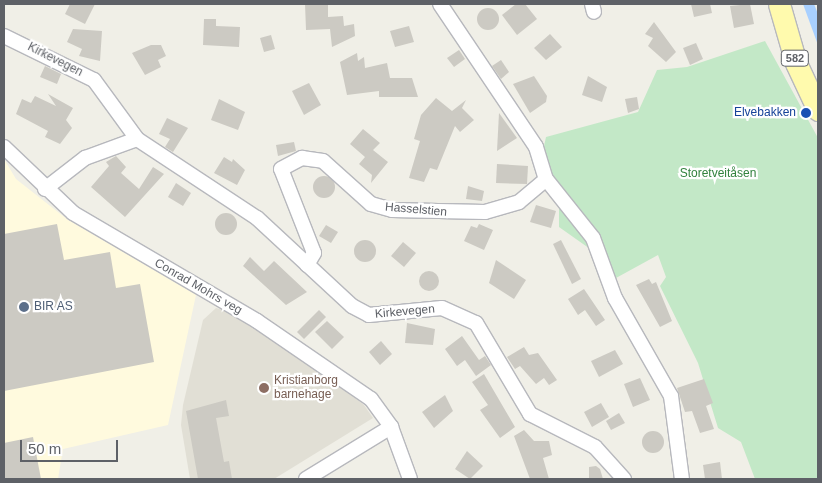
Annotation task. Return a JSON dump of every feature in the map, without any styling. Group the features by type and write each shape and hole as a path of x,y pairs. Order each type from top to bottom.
{"main road":[{"name":"582","path":"779,4 796,63 818,110"}],"street":[{"path":"440,4 536,146 546,179 593,238 615,298 671,396 682,479"},
{"name":"Kirkevegen","path":"4,36 94,80 137,139 257,218 336,294 369,315 442,308 476,323 530,414 595,447 624,479"},
{"path":"45,189 85,158 137,139"},
{"name":"Conrad Mohrs veg","path":"4,147 45,189 81,218 257,321 362,392 390,427 410,479"},
{"name":"Hasselstien","path":"307,265 314,253 281,169 302,158 323,161 371,204 392,210 485,212 518,202 546,179"},
{"path":"306,479 390,427"}],"shaded area":[{"path":"4,159 16,179 68,220 196,295 168,425 63,449 58,479 4,479"},
{"name":"Kristianborg barnehage","path":"216,308 233,313 322,372 364,405 373,418 274,479 190,479 181,425 183,405 203,320"}],"green space":[{"name":"Storetveitåsen","path":"765,41 818,138 818,479 755,479 741,442 718,428 698,363 660,286 666,277 658,255 616,278 600,243 593,251 559,227 559,205 542,155 546,137 638,112 657,70 687,67"}],"water":[{"path":"803,4 814,4 818,14 818,45"}],"building":[{"path":"70,4 95,4 85,24 65,14"},
{"path":"305,4 328,4 328,17 343,16 344,26 354,24 355,36 332,47 330,29 306,30"},
{"path":"516,4 525,4 537,19 517,35 502,15"},
{"path":"691,4 710,4 712,13 694,17"},
{"path":"750,4 754,24 734,28 730,6"},
{"path":"488,8 496,11 499,19 496,27 488,30 480,27 477,19 480,11"},
{"path":"204,19 216,19 216,26 240,27 239,47 203,45"},
{"path":"654,22 676,52 666,62 648,46 653,38 645,34"},
{"path":"409,26 414,42 395,47 390,31"},
{"path":"73,29 102,31 100,61 79,56 82,49 67,42"},
{"path":"550,34 562,47 546,60 534,48"},
{"path":"271,35 275,49 264,52 260,38"},
{"path":"696,43 703,59 690,65 683,48"},
{"path":"151,45 161,45 166,56 158,60 161,67 145,75 132,53"},
{"path":"459,50 465,59 454,67 447,58"},
{"path":"357,53 358,61 364,57 365,68 387,63 390,78 412,78 418,97 379,97 379,91 347,95 340,62"},
{"path":"501,60 509,72 501,79 492,66"},
{"path":"45,66 61,74 57,84 40,77"},
{"path":"534,76 547,96 546,102 530,113 513,84"},
{"path":"588,76 607,87 602,102 582,95"},
{"path":"309,83 321,105 304,115 292,91"},
{"path":"48,94 73,108 66,120 72,128 60,144 45,137 48,131 16,114 22,99 31,103 35,96 56,106"},
{"path":"637,97 639,109 628,113 625,99"},
{"path":"436,98 452,111 466,100 462,108 474,120 460,132 455,126 437,170 430,168 424,182 409,178 420,141 414,139 421,115"},
{"path":"219,99 245,112 238,130 211,120"},
{"path":"499,113 517,138 497,151"},
{"path":"167,118 188,128 173,152 165,147 170,139 159,134"},
{"path":"363,129 380,143 373,150 388,162 371,183 372,175 359,164 365,157 350,144"},
{"path":"294,142 296,151 278,156 276,145"},
{"path":"116,156 126,167 121,173 139,189 153,167 164,174 125,217 91,187 109,166 106,162"},
{"path":"224,157 232,162 233,159 245,170 237,185 214,173"},
{"path":"497,164 528,166 527,184 496,183"},
{"path":"324,176 332,179 335,187 332,195 324,198 316,195 313,187 316,179"},
{"path":"176,183 191,193 183,206 168,197"},
{"path":"468,186 484,191 482,201 466,199"},
{"path":"536,205 556,211 551,228 530,222"},
{"path":"226,213 234,216 237,224 234,232 226,235 218,232 215,224 218,216"},
{"path":"57,224 64,260 110,252 116,288 140,284 154,362 4,391 4,234"},
{"path":"479,224 493,230 484,250 464,241 471,226 477,228"},
{"path":"326,225 338,232 331,243 319,236"},
{"path":"365,240 373,243 376,251 373,259 365,262 357,259 354,251 357,243"},
{"path":"561,240 581,279 572,284 553,244"},
{"path":"403,242 416,253 404,267 391,256"},
{"path":"250,257 264,271 274,261 307,292 286,305 243,266"},
{"path":"496,260 526,280 514,299 489,283"},
{"path":"429,271 436,274 439,281 436,288 429,291 422,288 419,281 422,274"},
{"path":"649,279 652,284 656,282 672,321 660,327 636,285"},
{"path":"584,289 605,320 596,326 585,310 578,315 568,299"},
{"path":"319,310 326,317 304,339 297,332"},
{"path":"327,321 344,337 332,349 315,332"},
{"path":"407,323 435,329 433,345 405,343"},
{"path":"462,336 479,360 485,356 491,365 476,376 465,360 457,366 445,349"},
{"path":"381,341 392,354 380,365 369,352"},
{"path":"524,347 529,355 538,353 557,380 549,385 544,378 536,384 520,366 515,369 507,357"},
{"path":"615,350 623,364 599,377 591,361"},
{"path":"484,374 515,427 500,438 480,410 488,405 472,382"},
{"path":"640,378 650,400 633,407 624,384"},
{"path":"704,379 713,403 706,406 714,429 700,433 692,411 685,412 677,388"},
{"path":"445,395 453,411 434,428 422,412"},
{"path":"226,400 229,416 216,418 224,462 229,461 232,479 198,479 186,411"},
{"path":"601,403 609,417 592,427 584,412"},
{"path":"619,413 625,423 611,430 606,421"},
{"path":"524,430 534,441 549,441 552,455 543,458 549,479 530,479 514,436"},
{"path":"653,431 661,434 664,442 661,450 653,453 645,450 642,442 645,434"},
{"path":"33,437 41,479 4,479 4,443"},
{"path":"467,451 483,466 470,479 455,469"},
{"path":"720,462 722,479 705,479 703,465"},
{"path":"596,466 600,469 603,479 589,479 589,467"}],"place":[{"name":"Elvebakken","path":"806,113"},
{"name":"BIR AS","path":"24,307"},
{"name":"Kristianborg barnehage","path":"264,388"}]}
